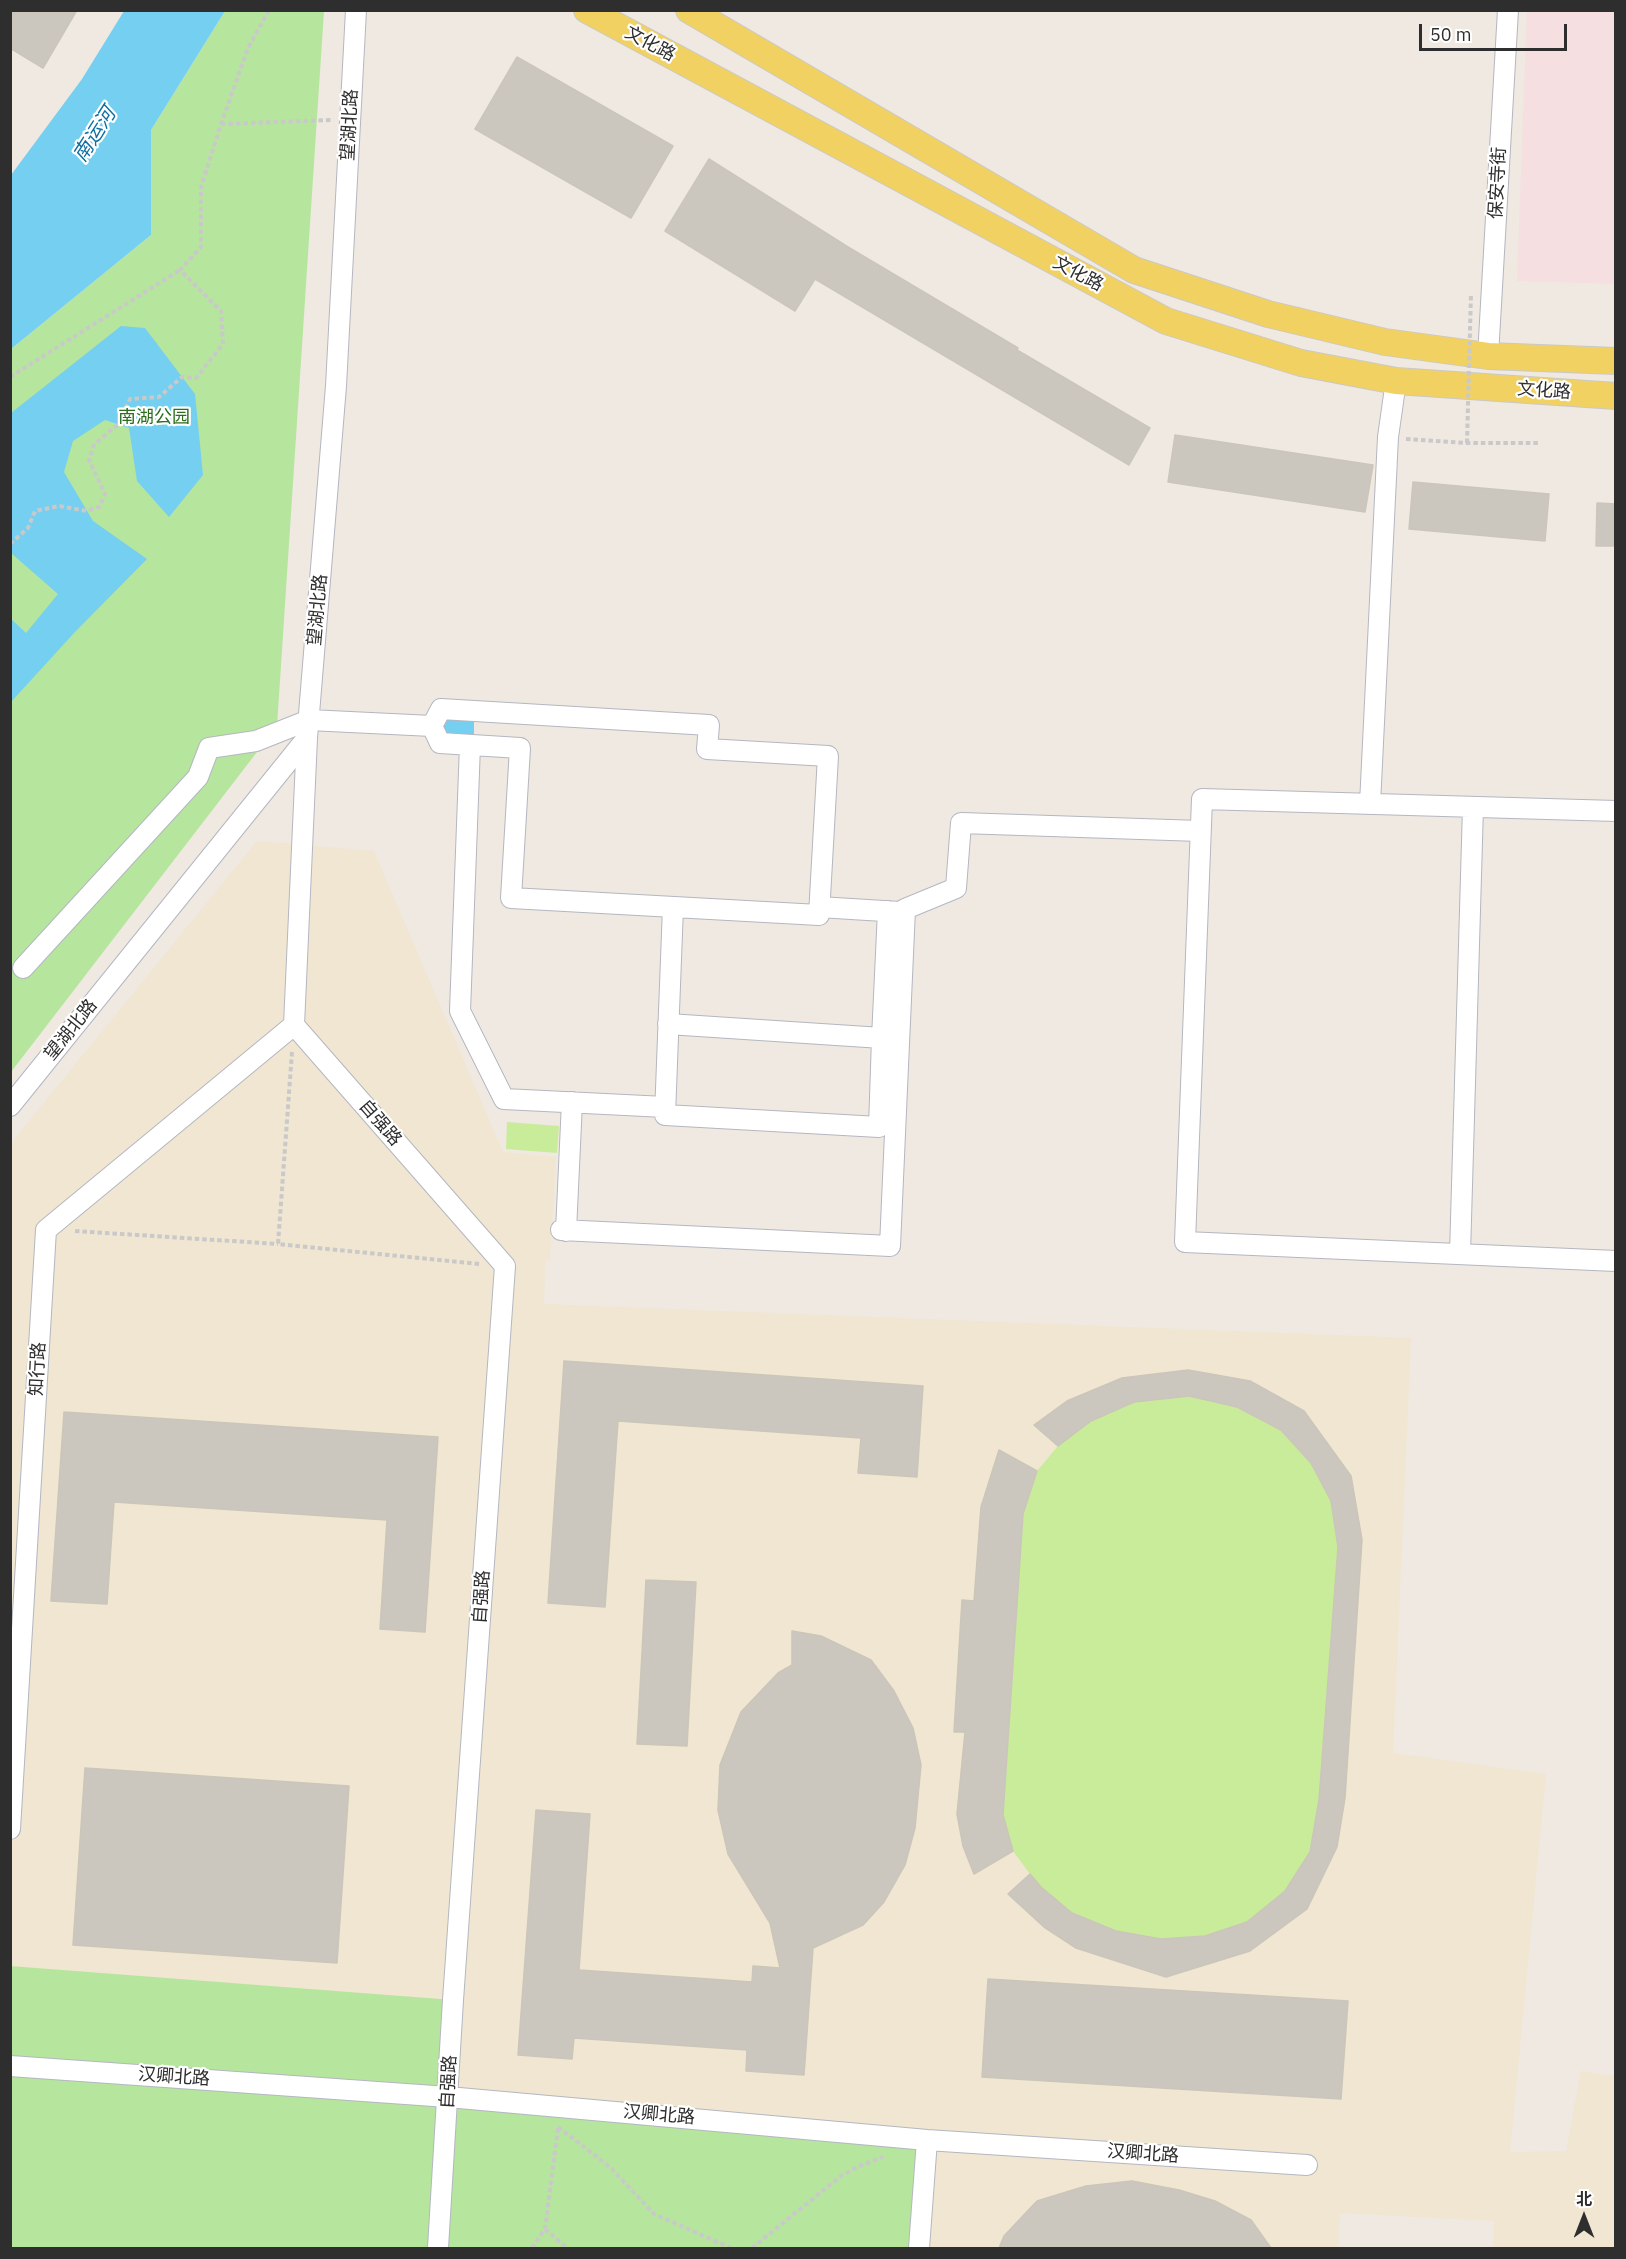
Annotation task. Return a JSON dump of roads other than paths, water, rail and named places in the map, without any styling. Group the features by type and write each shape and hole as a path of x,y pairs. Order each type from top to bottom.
{"main road":[{"name":"文化路","path":"587,10 1166,321 1301,363 1396,381 1616,396"},
{"name":"文化路","path":"689,10 1134,270 1280,317 1385,342 1488,356 1616,361"}],"street":[{"name":"望湖北路","path":"10,1106 308,729 336,386 356,10"},
{"name":"保安寺街","path":"1488,356 1508,10"},
{"path":"1370,804 1388,437 1396,381"},
{"path":"432,726 441,710 709,724 707,748 828,756 819,915 511,898 523,715"},
{"path":"23,968 198,777 209,748 256,741 308,729 432,726"},
{"path":"432,726 440,743 520,748"},
{"path":"294,1025 308,729"},
{"path":"470,745 460,1011 504,1099 665,1107"},
{"path":"1616,811 1202,799 1185,1242 1616,1261"},
{"path":"1460,1254 1473,807"},
{"path":"819,907 896,912 956,888 961,823 1200,831"},
{"path":"673,907 665,1115 879,1127 882,1038 896,912"},
{"path":"572,1102 563,1231 890,1246 896,912"},
{"path":"668,1024 882,1038"},
{"name":"知行路","path":"10,1829 46,1230 294,1025"},
{"name":"自强路","path":"294,1025 505,1266 453,2000 438,2248"},
{"name":"汉卿北路","path":"10,2066 560,2106 927,2140 1307,2165"},
{"path":"919,2248 927,2140"}],"water":[{"name":"南运河","path":"124,11 225,11 151,130 151,235 11,349 11,175 82,79"},
{"path":"121,326 145,328 195,394 203,475 169,517 137,481 129,428 105,420 73,441 64,472 93,521 147,559 74,633 11,702 11,619 26,633 58,594 11,553 11,413"},
{"path":"442,718 474,718 474,735 468,739 442,732"}],"park label":[{"name":"南湖公园","path":"154,418"}]}
